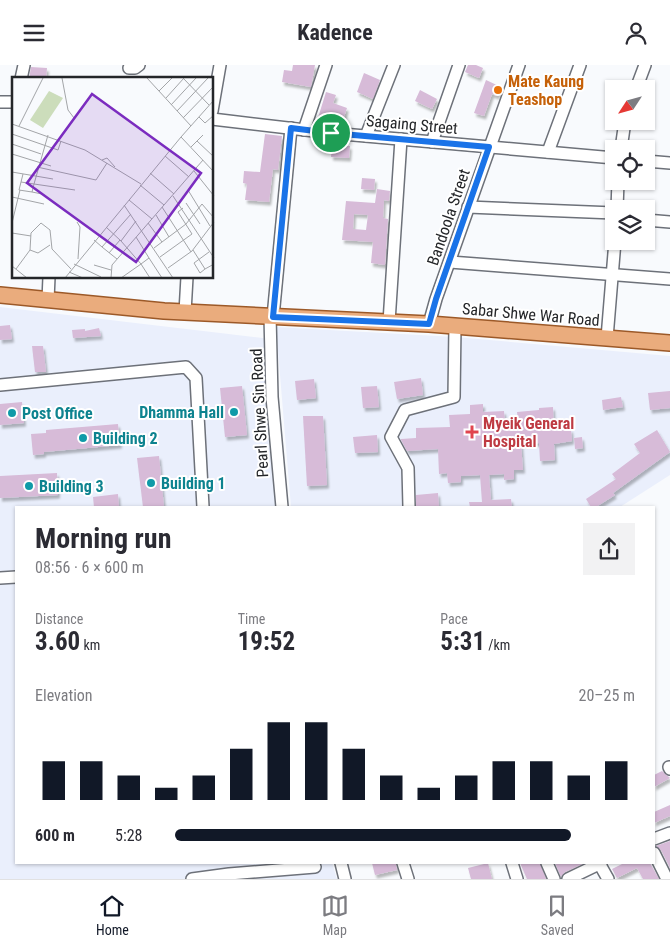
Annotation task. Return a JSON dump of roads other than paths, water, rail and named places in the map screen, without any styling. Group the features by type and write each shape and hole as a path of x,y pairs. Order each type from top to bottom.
{"main road":[{"name":"Sabar Shwe War Road","path":"0,295 185,312 429,324 670,343"}],"street":[{"path":"214,100 220,65"},
{"path":"304,130 326,65"},
{"path":"366,136 394,65"},
{"path":"432,142 459,65"},
{"name":"Bandoola Street","path":"429,324 436,299 519,65"},
{"path":"548,152 580,65"},
{"path":"639,80 645,65"},
{"name":"Sagaing Street","path":"214,119 304,130 605,157"},
{"name":"Pearl Shwe Sin Road","path":"280,505 272,397 271,316 291,128"},
{"path":"389,322 401,139"},
{"path":"655,162 670,163"},
{"path":"468,207 605,213"},
{"path":"655,221 670,222"},
{"path":"607,338 613,250"},
{"path":"450,262 670,279"},
{"path":"48,300 49,279"},
{"path":"185,312 187,279"},
{"path":"409,506 408,468 391,437 405,410 454,397 455,326"},
{"path":"0,385 186,367 196,378 203,506"},
{"path":"0,578 15,577"},
{"path":"655,839 670,833"},
{"path":"655,855 667,879"},
{"path":"341,864 345,879"},
{"path":"403,864 408,879"},
{"path":"512,864 517,879"},
{"path":"547,864 554,879"},
{"path":"568,879 597,864"},
{"path":"600,864 608,879"},
{"path":"192,879 228,868 315,867"}],"place":[{"name":"Mate Kaung Teashop","path":"498,90"},
{"name":"Dhamma Hall","path":"234,412"},
{"name":"Post Office","path":"12,413"},
{"name":"Myeik General Hospital","path":"472,432"},
{"name":"Building 2","path":"83,438"},
{"name":"Building 1","path":"151,483"},
{"name":"Building 3","path":"29,486"}]}
